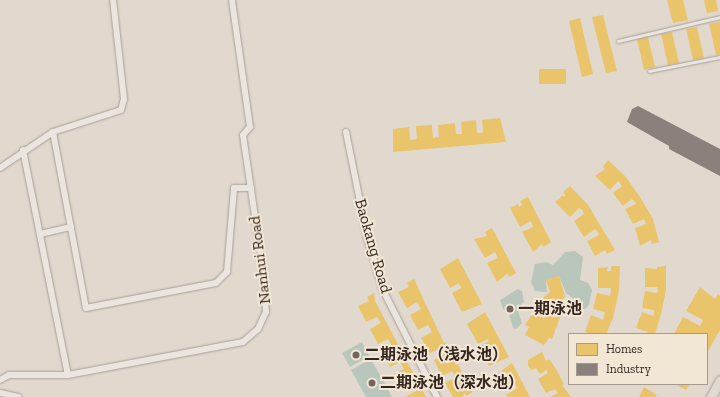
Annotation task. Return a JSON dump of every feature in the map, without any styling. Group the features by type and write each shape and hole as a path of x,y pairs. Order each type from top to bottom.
{"main road":[{"path":"711,397 720,380"}],"street":[{"path":"0,168 23,150 53,132 120,110 124,99 113,0"},
{"name":"Nanhui Road","path":"0,380 9,375 68,375 243,342 258,328 266,312 262,264 243,135 250,127 232,0"},
{"path":"53,132 86,308 216,283 227,272 234,188 251,188"},
{"name":"Baokang Road","path":"346,132 368,241 383,290 437,397"},
{"path":"23,150 68,375"},
{"path":"40,234 71,227"},
{"path":"1,393 20,397"}],"lane":[{"path":"618,41 720,17"},
{"path":"648,71 720,57"}],"shaded area":[{"path":"575,251 583,257 580,280 588,283 592,290 589,305 585,309 578,308 577,302 566,293 559,276 546,280 547,292 535,291 531,282 535,264 546,262 553,265 565,252"},
{"name":"一期泳池","path":"518,289 522,291 524,302 517,308 522,323 516,329 513,328 509,314 503,309 500,300"},
{"name":"二期泳池（浅水池）","path":"362,342 369,356 350,367 342,353"},
{"name":"二期泳池（深水池）","path":"371,359 392,397 366,397 351,370"}],"building: Homes":[{"path":"667,0 683,0 688,20 673,23"},
{"path":"704,0 716,0 718,11 707,13"},
{"path":"603,15 617,71 606,73 592,17"},
{"path":"580,18 593,74 582,77 569,21"},
{"path":"720,22 720,54 716,55 709,24"},
{"path":"697,27 704,58 693,60 686,29"},
{"path":"672,32 679,63 668,65 661,34"},
{"path":"648,37 655,67 644,70 637,39"},
{"path":"539,69 566,69 566,84 539,84"},
{"path":"500,118 506,142 393,152 393,129 409,127 410,140 417,139 416,126 432,125 433,138 439,137 438,125 455,123 456,134 462,134 461,122 476,120 477,133 483,133 482,120"},
{"path":"608,160 626,177 640,197 653,219 659,242 652,244 651,240 640,246 635,228 646,224 645,221 644,219 633,224 625,209 636,204 632,199 623,206 613,193 622,186 620,183 618,181 610,190 595,176 605,169 603,167"},
{"path":"570,186 588,205 615,250 607,254 605,250 595,256 587,241 599,235 597,231 595,229 584,237 574,221 584,214 582,210 579,208 570,217 555,202 562,196 566,196 563,192"},
{"path":"528,197 551,242 543,247 542,244 533,252 522,232 533,227 531,221 520,227 510,208 518,204 519,207 522,205 520,201"},
{"path":"492,228 516,273 509,277 507,274 497,282 487,263 498,258 495,252 485,258 474,239 487,236 485,232"},
{"path":"458,258 482,304 462,312 452,293 461,288 459,283 450,288 440,269"},
{"path":"611,266 620,266 619,291 613,318 606,333 585,332 591,315 603,320 605,312 593,309 597,293 610,296 611,288 598,288 598,268 608,267 607,271 611,271"},
{"path":"666,266 666,290 655,333 648,333 636,328 642,312 653,316 654,310 642,308 645,291 657,293 658,290 657,287 645,287 645,268 657,269 657,267"},
{"path":"559,276 565,296 561,302 565,304 552,339 549,338 544,345 525,335 529,327 525,325 543,298 550,292 546,280"},
{"path":"414,279 444,343 446,342 456,365 458,364 468,387 473,392 466,396 465,393 462,397 453,397 445,383 456,377 452,371 442,376 434,360 444,355 441,348 430,353 421,338 432,332 428,325 418,330 410,315 421,309 417,302 407,308 398,292 409,287 407,283"},
{"path":"700,287 715,299 718,294 720,296 720,330 708,351 708,333 675,333 683,317 700,326 703,320 686,311"},
{"path":"374,293 375,301 426,397 405,397 416,391 412,385 402,390 394,374 404,369 400,362 390,367 381,352 392,346 388,339 378,344 370,329 381,323 377,317 366,322 358,306 369,301 367,297"},
{"path":"485,312 509,357 489,366 479,347 489,341 487,339 478,344 467,324"},
{"path":"542,352 546,361 549,359 556,369 564,384 562,385 571,397 550,397 558,393 555,389 546,393 538,379 548,373 546,370 540,374 536,368 531,370 528,365 528,360"},
{"path":"512,363 530,397 508,397 506,395 517,388 514,383 503,389 496,375"},
{"path":"677,385 689,385 686,390"},
{"path":"644,387 657,395 655,397 639,397"}],"building: Industry":[{"path":"638,106 720,149 720,176 669,149 669,146 627,122 632,109"}],"place":[{"name":"一期泳池","path":"510,309"},
{"name":"二期泳池（浅水池）","path":"356,355"},
{"name":"二期泳池（深水池）","path":"372,383"}]}
